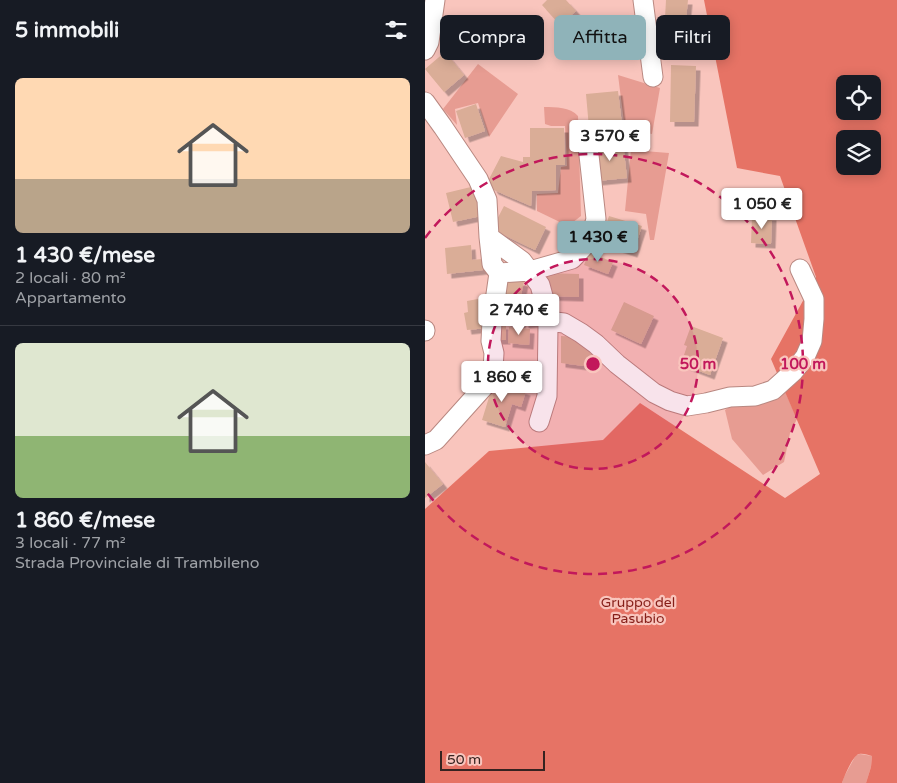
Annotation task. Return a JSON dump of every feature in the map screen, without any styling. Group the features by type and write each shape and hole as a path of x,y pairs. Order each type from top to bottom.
{"street":[{"path":"425,50 429,42 435,0"},
{"path":"643,0 653,77"},
{"path":"425,102 478,180 487,200 489,238 493,264 499,273 492,322 493,369 489,381 436,440 425,445"},
{"path":"499,273 529,271 571,259 590,240 595,219 587,137"},
{"path":"489,238 522,261 540,285 546,307 547,396 539,422"},
{"path":"547,322 564,323 581,333 654,393 670,401 687,406 729,397 755,396 773,390 793,372 805,358 812,341 814,299 800,269"}],"shaded area":[{"path":"478,64 518,94 489,137 478,103 455,109 457,125 443,109"},
{"path":"618,75 660,88 652,134 625,130"},
{"path":"544,107 567,109 578,116 581,216 568,226 537,211 537,194 558,193 561,167 567,166 565,126 545,124"},
{"path":"631,150 669,153 654,240 650,240 646,214 625,211"},
{"path":"784,389 797,419 790,433 784,462 763,475 732,439 725,410 734,404"},
{"path":"856,755 872,756 866,783 842,783"}],"green space":[{"name":"Gruppo del Pasubio","path":"704,0 897,0 897,783 866,783 872,756 859,754 854,758 842,783 425,783 425,509 489,451 603,440 640,403 785,498 820,474 771,359 816,277 780,176 737,168 716,60 730,60 730,15 707,15"}],"building":[{"path":"547,0 566,0 576,11 571,15 554,15 554,18 542,5"},
{"path":"666,0 688,0 686,15 665,15"},
{"path":"440,56 440,60 452,60 464,75 444,92 425,69"},
{"path":"671,65 696,66 694,122 670,122"},
{"path":"618,91 622,125 589,128 586,94"},
{"path":"476,104 485,131 465,138 456,111"},
{"path":"530,128 564,128 565,165 556,165 556,190 532,191 531,206 494,190 488,181 501,156 523,162 523,157 530,157"},
{"path":"623,143 627,178 597,181 593,146"},
{"path":"475,186 481,216 453,222 446,193"},
{"path":"504,206 546,227 535,250 492,229"},
{"path":"752,215 772,216 771,244 751,243"},
{"path":"609,216 642,226 633,253 600,242"},
{"path":"471,245 472,260 482,259 483,270 447,274 445,248"},
{"path":"589,252 613,262 608,274 584,265"},
{"path":"546,273 579,274 579,297 545,296"},
{"path":"501,277 524,282 521,295 524,296 521,324 496,319 498,306 520,308 497,303"},
{"path":"526,296 541,297 544,322 524,324"},
{"path":"483,298 483,308 492,307 487,328 467,330 464,313 468,312 467,301"},
{"path":"624,302 654,316 641,344 611,330"},
{"path":"493,324 506,325 506,340 492,340"},
{"path":"691,326 723,338 710,375 686,366 690,357 684,355 687,346 684,345"},
{"path":"509,327 530,329 529,345 508,343"},
{"path":"561,336 579,337 591,348 592,367 561,363"},
{"path":"494,381 526,391 521,407 512,404 505,427 482,420"},
{"path":"425,462 443,484 425,498"}]}
